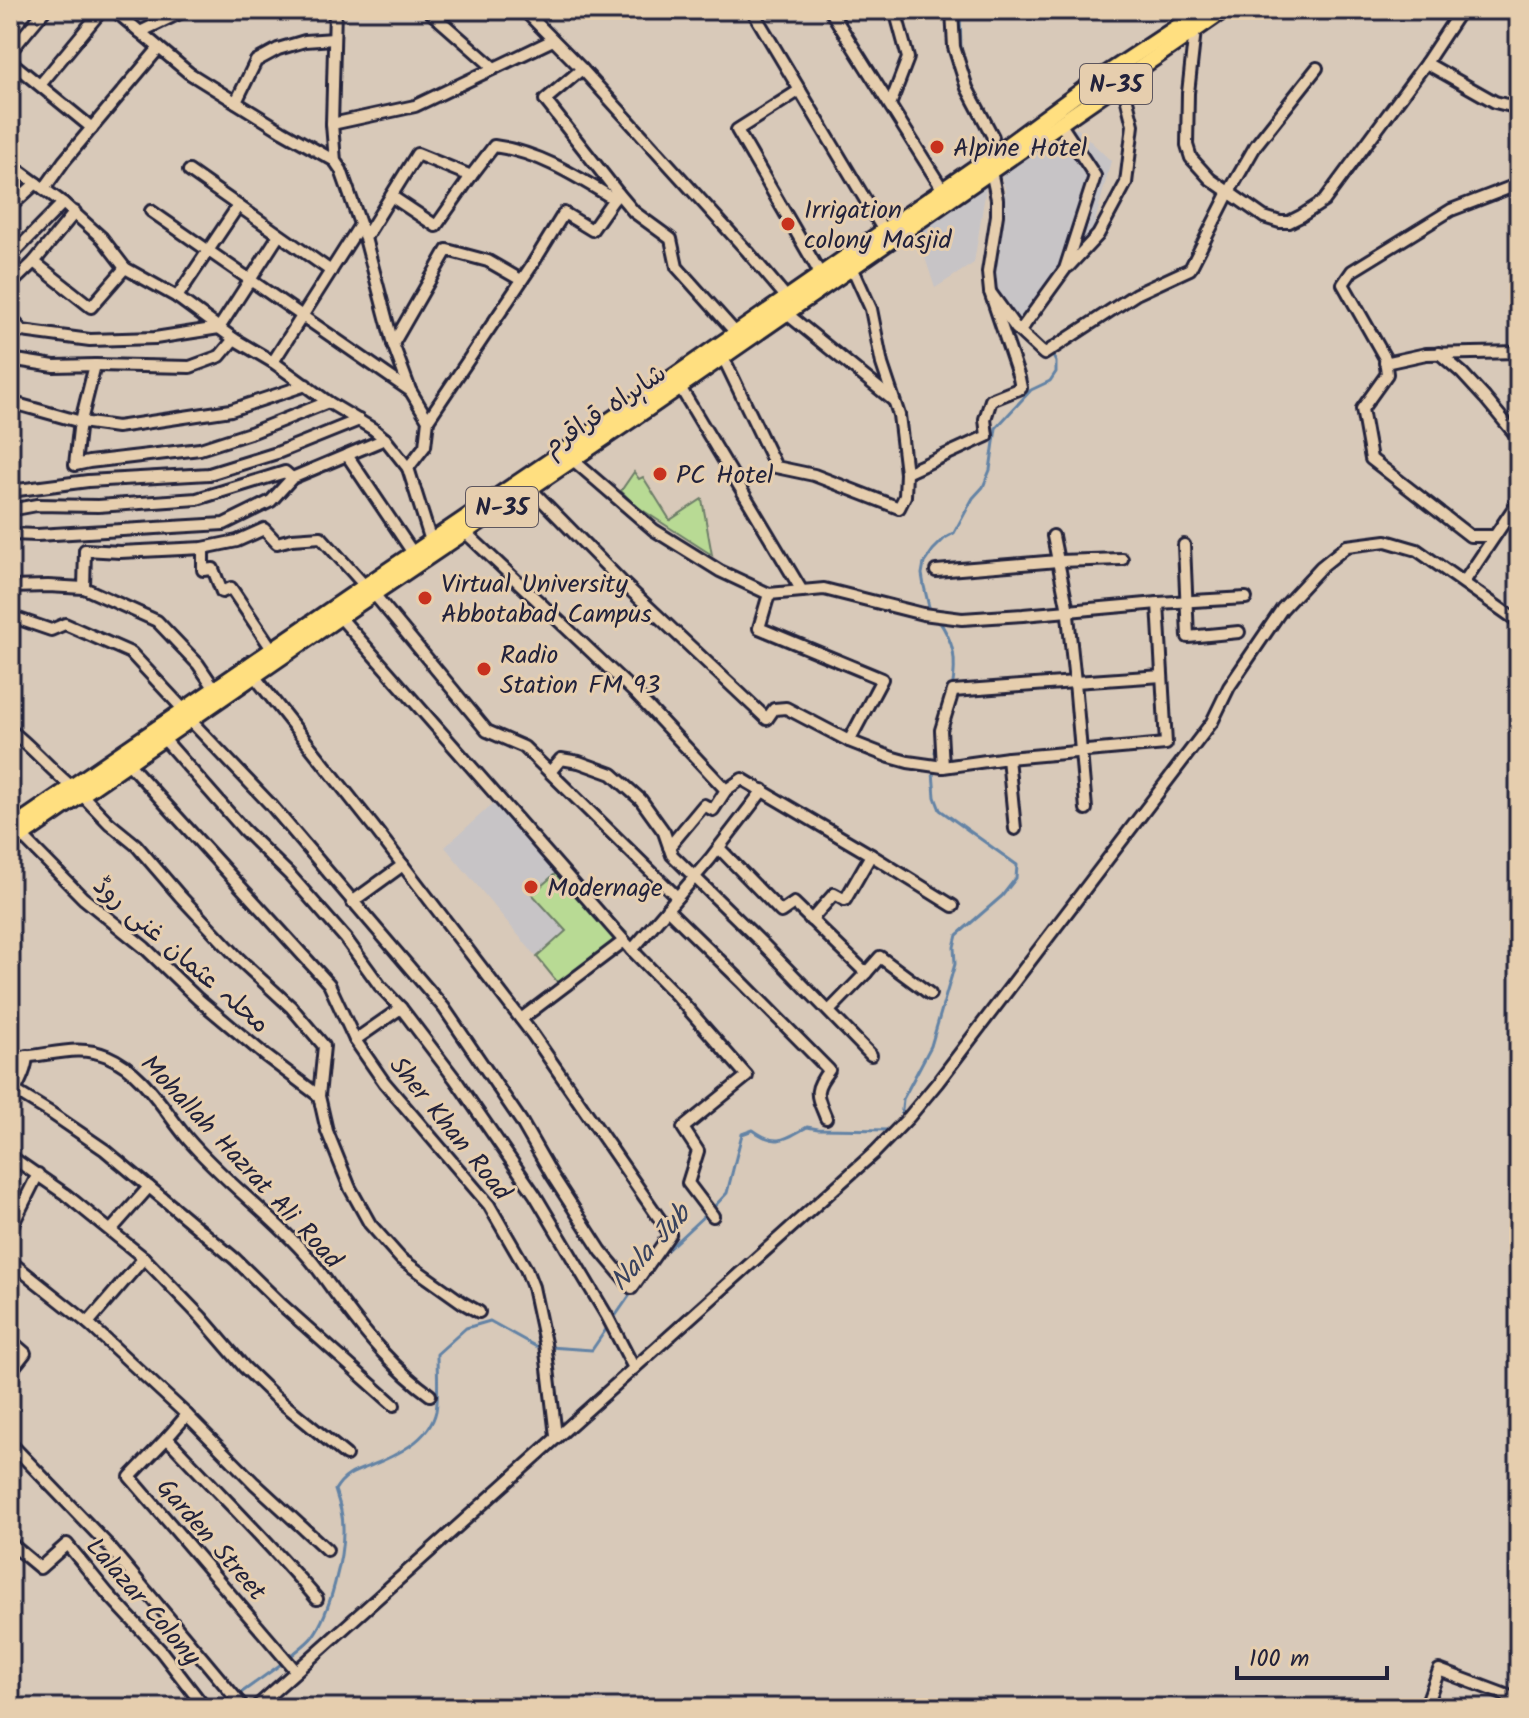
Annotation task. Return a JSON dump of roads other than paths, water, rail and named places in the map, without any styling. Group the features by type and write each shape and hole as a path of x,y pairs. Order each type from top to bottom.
{"highway":[{"name":"شاہراہ قراقرم","path":"1008,152 1060,123 1122,80 1203,10"},
{"name":"شاہراہ قراقرم","path":"369,590 413,553 736,333 852,267 992,165 1088,86 1170,40 1195,30 1224,10"},
{"name":"شاہراہ قراقرم","path":"77,791 164,739 215,689 272,649 465,532 573,460 723,357 821,275 943,190 992,165"},
{"name":"شاہراہ قراقرم","path":"14,837 187,715 255,677 340,617 354,600"}],"street":[{"path":"10,52 45,10"},
{"path":"40,85 102,10"},
{"path":"114,10 189,73 335,161 365,238 393,344 410,390 428,420"},
{"path":"140,32 186,10"},
{"path":"335,10 332,124 335,161"},
{"path":"428,10 494,68"},
{"path":"524,10 582,69 748,252 786,306 895,402"},
{"path":"752,10 884,231"},
{"path":"830,10 943,190"},
{"path":"890,105 908,58 895,10"},
{"path":"952,10 954,47 967,88 993,137"},
{"path":"1195,30 1188,93 1187,145 1191,158 1210,179 1264,217 1289,222 1324,201 1426,63 1461,10"},
{"path":"236,102 256,61 278,49 305,41 334,39"},
{"path":"332,124 415,106 553,40"},
{"path":"10,207 40,186 159,48"},
{"path":"10,61 92,128"},
{"path":"1426,63 1495,102 1519,108"},
{"path":"990,292 1020,331 1044,354 1136,294 1190,269 1256,145 1317,68"},
{"path":"582,69 545,100 616,196 671,239 677,267 736,333"},
{"path":"1020,331 1065,269 1098,235 1126,183 1133,125 1122,80"},
{"path":"800,90 737,130 821,275"},
{"path":"1060,123 1095,176 1065,269"},
{"path":"391,196 436,226 494,146 515,149 569,171 616,196"},
{"path":"365,238 417,154 471,176"},
{"path":"906,473 987,436 985,419 991,400 1021,388 990,292 988,272 997,215 992,165"},
{"path":"189,171 331,271"},
{"path":"10,179 21,172 75,212 102,238 125,268 177,297 234,339 385,439 408,468 431,541"},
{"path":"1494,536 1470,536 1371,459 1362,409 1387,374 1385,358 1343,284 1352,271 1451,210 1513,186 1519,174"},
{"path":"408,468 425,446 428,420 564,213 592,230 616,196"},
{"path":"10,257 63,203"},
{"path":"177,297 238,206"},
{"path":"151,211 410,390"},
{"path":"10,285 34,262 75,212"},
{"path":"273,362 360,225"},
{"path":"10,316 22,331 90,340 155,338 219,328 279,235"},
{"path":"393,344 447,250 488,261 521,280"},
{"path":"34,262 91,307 125,268"},
{"path":"723,357 776,467 814,475 899,508 905,496 906,473 899,415 882,364 871,309 852,267"},
{"path":"10,359 54,366 190,367 220,356 234,339"},
{"path":"1385,363 1426,354 1519,352"},
{"path":"1439,353 1470,381 1519,439"},
{"path":"95,365 75,448 75,465 200,449 267,427 328,402"},
{"path":"10,402 81,422 117,427 231,410 306,385"},
{"path":"680,387 802,591"},
{"path":"10,491 88,481 209,474 277,453 359,420"},
{"path":"10,534 51,535 224,524 271,501 292,478 385,439"},
{"path":"347,455 413,553"},
{"path":"573,460 654,530 720,571 769,594 824,589 928,615 962,619 1246,598"},
{"path":"10,510 37,505 98,506 197,499 285,472 292,478"},
{"path":"530,488 623,583 767,719 774,709 786,708 849,741 908,762 943,767 1166,744 1158,603"},
{"path":"1464,582 1519,500"},
{"path":"84,588 85,550 120,552 203,548 237,541 264,529 277,543 321,537 487,731 524,747 677,897"},
{"path":"465,532 635,693 726,790"},
{"path":"1053,536 1067,610 1086,809"},
{"path":"255,1708 875,1152 909,1117 1212,722 1229,687 1282,609 1321,567 1347,546 1386,541 1417,550 1519,622"},
{"path":"1184,545 1188,637 1239,632"},
{"path":"203,548 203,570 213,569 222,592 231,588 272,649"},
{"path":"936,571 1122,559"},
{"path":"10,587 84,588 157,621 198,664 215,689"},
{"path":"769,594 759,628 882,679 849,741"},
{"path":"10,616 51,630 65,624 131,653 271,805 444,1008 521,1121 601,1251 632,1288 670,1234 521,1019 255,677"},
{"path":"340,617 628,946 747,1076 683,1128 698,1151 688,1183 713,1216"},
{"path":"943,767 941,730 953,691 1162,676"},
{"path":"10,730 136,845 180,896 239,959 291,1007 324,1046 319,1096 327,1131 344,1174 370,1224 401,1259 479,1312"},
{"name":"Sher Khan Road","path":"164,739 346,939 455,1079 535,1195 634,1368"},
{"path":"1008,758 1015,829"},
{"path":"550,772 561,759 612,774 641,800 664,832 672,855 871,1055"},
{"path":"128,763 329,984 355,1040"},
{"path":"669,847 704,805 713,810 726,790 742,779 953,906"},
{"path":"521,1019 628,946 696,876 763,790"},
{"name":"محلہ عثمان غنی روڈ","path":"14,837 145,948 198,999 319,1096"},
{"path":"719,848 781,912 794,903 866,973"},
{"path":"811,920 834,894 845,900 871,855"},
{"path":"352,902 403,865"},
{"path":"667,909 829,1070 819,1083 817,1096 826,1118"},
{"path":"829,1011 880,957 930,994"},
{"name":"Sher Khan Road","path":"401,1008 355,1040 384,1082 489,1205 526,1269 546,1348 556,1436"},
{"name":"Mohallah Hazrat Ali Road","path":"10,1057 67,1050 95,1052 108,1056 135,1074 195,1147 310,1259 386,1357 430,1395"},
{"path":"27,1056 12,1096 51,1113 105,1150 235,1259 394,1405"},
{"path":"10,1156 38,1174 144,1258 244,1367 306,1424 346,1455"},
{"path":"10,1230 38,1174"},
{"path":"111,1230 149,1187"},
{"path":"88,1323 144,1258"},
{"path":"10,1261 88,1323 327,1550"},
{"path":"10,1340 25,1353 10,1372"},
{"name":"Garden Street","path":"187,1415 130,1477 295,1670"},
{"name":"Garden Street","path":"167,1438 317,1599"},
{"path":"10,1443 106,1543 244,1708"},
{"name":"Lalazar Colony","path":"10,1543 40,1568 67,1544 161,1651 205,1708"},
{"path":"1425,1708 1439,1670 1519,1700"}],"waterway":[{"name":"Nala Jub","path":"960,10 961,54"},
{"name":"Nala Jub","path":"999,178 1002,198"},
{"name":"Nala Jub","path":"933,612 924,586 924,563 933,550 954,533 973,498 983,487 990,470 996,428 1031,390 1050,381 1056,372 1052,354"},
{"name":"Nala Jub","path":"937,618 953,652 952,690"},
{"name":"Nala Jub","path":"935,752 937,743"},
{"name":"Nala Jub","path":"901,1119 903,1099 931,1046 955,964 957,935 1002,896 1016,878 1017,865 940,810 935,797 933,772"},
{"name":"Nala Jub","path":"712,1209 727,1193 742,1134 753,1130 768,1139 780,1140 807,1127 891,1130"},
{"name":"Nala Jub","path":"662,1255 706,1214"},
{"name":"Nala Jub","path":"614,1318 632,1292"},
{"name":"Nala Jub","path":"290,1657 311,1639 325,1613 335,1584 343,1527 335,1490 350,1475 400,1452 427,1430 436,1411 437,1354 466,1328 490,1321 535,1346 592,1350 609,1325"},
{"name":"Nala Jub","path":"238,1695 284,1662"},
{"name":"Nala Jub","path":"216,1708 232,1699"}],"place":[{"name":"Alpine Hotel","path":"937,147"},
{"name":"Irrigation colony Masjid","path":"788,224"},
{"name":"PC Hotel","path":"660,474"},
{"name":"Virtual University Abbotabad Campus","path":"425,598"},
{"name":"Radio Station FM 93","path":"484,669"},
{"name":"Modernage","path":"531,887"}]}
